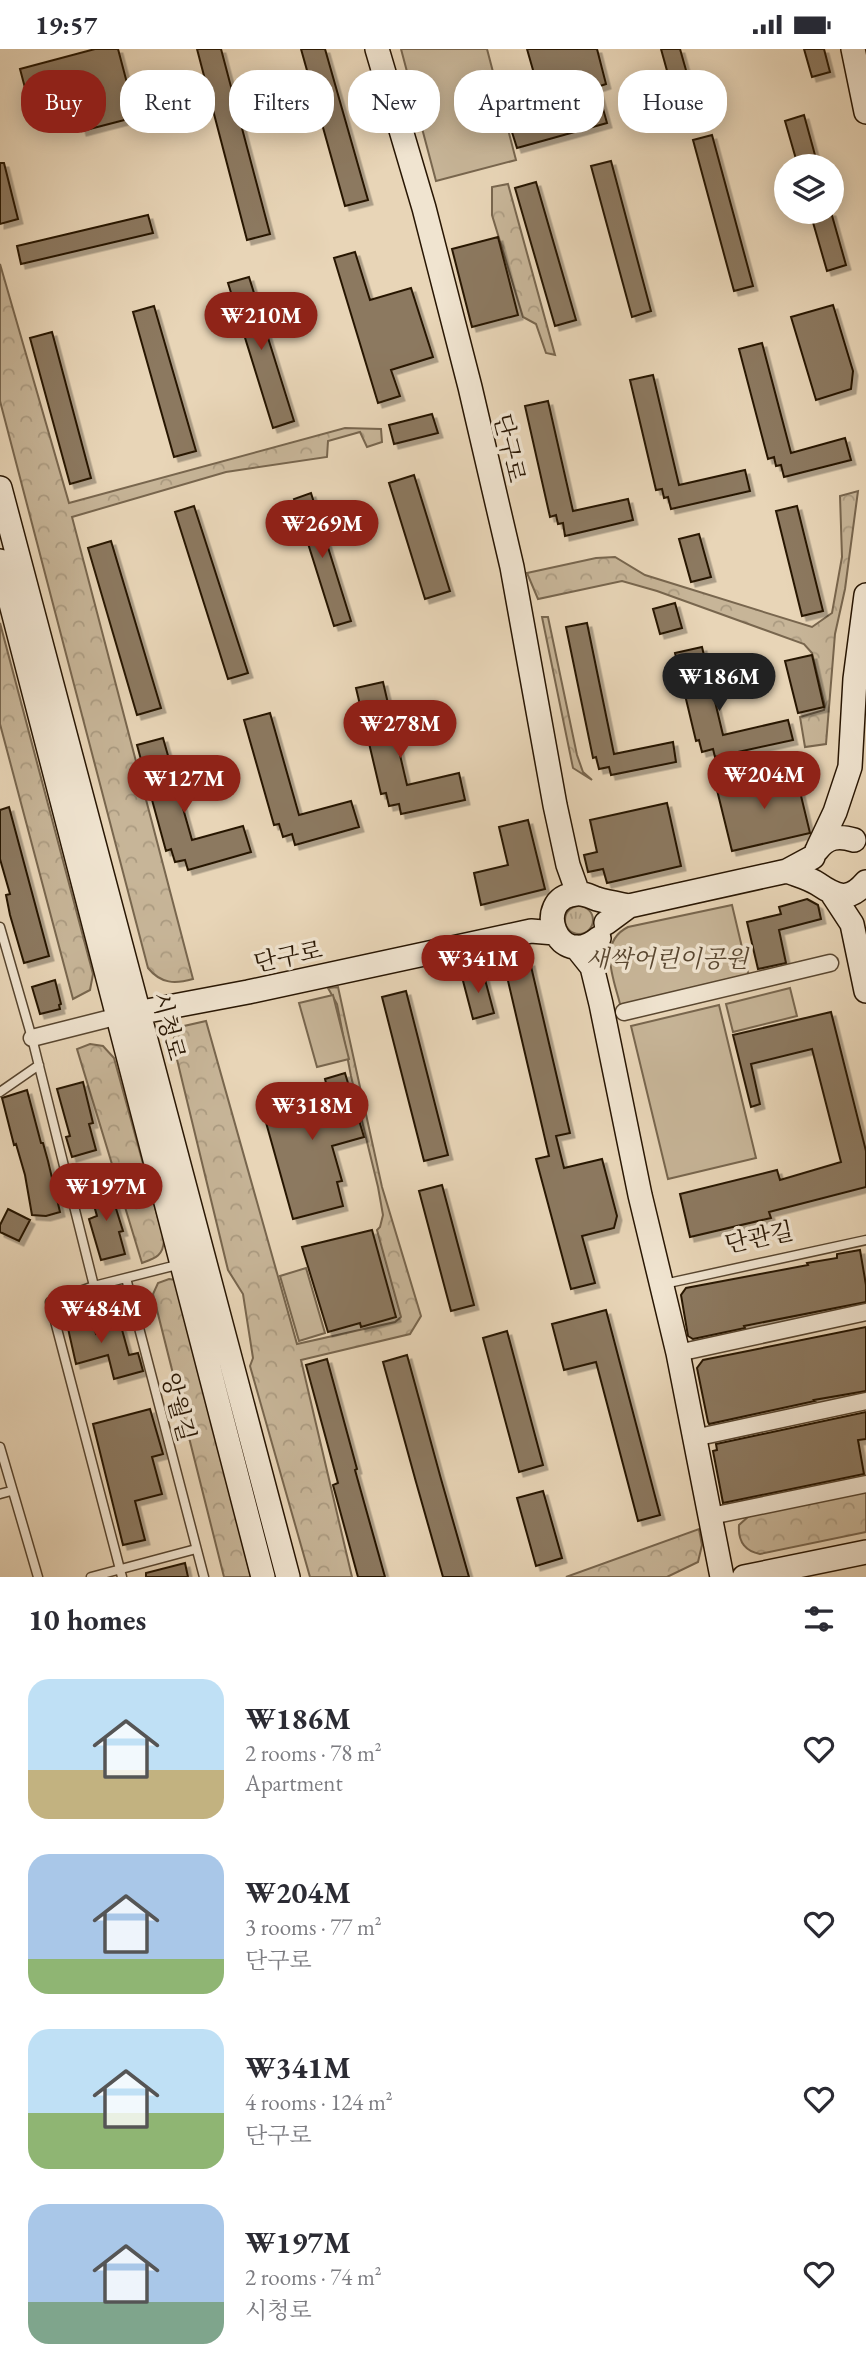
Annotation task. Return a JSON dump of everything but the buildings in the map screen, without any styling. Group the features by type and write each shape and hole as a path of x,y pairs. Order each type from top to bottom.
{"street":[{"name":"단구로","path":"377,49 424,208 512,567 568,865 568,908"},
{"path":"853,49 866,112"},
{"name":"시청로","path":"0,488 129,1015 182,1263 263,1577"},
{"name":"시청로","path":"0,561 288,1577"},
{"path":"866,595 854,766 815,853 812,870 852,924 866,991"},
{"path":"835,812 862,846"},
{"path":"629,906 584,947 576,947 560,940 568,908 629,906 787,871 834,837 862,846"},
{"path":"787,871 826,889 852,894 863,885"},
{"path":"852,924 863,885"},
{"name":"단구로","path":"32,1038 129,1015 531,931 568,908 602,906 603,930"},
{"path":"592,967 603,930"},
{"path":"576,947 592,967 640,1195 678,1353 722,1577"},
{"path":"624,1013 830,963"},
{"path":"678,1353 866,1312"},
{"path":"694,1438 866,1401"},
{"path":"711,1516 866,1484"},
{"path":"744,1577 866,1552"}],"lane":[{"path":"0,927 32,1038 94,1286"},
{"path":"0,1092 39,1065"},
{"name":"단관길","path":"662,1284 866,1240"},
{"path":"121,1573 50,1301 94,1286 182,1263"},
{"name":"앙월길","path":"126,1278 204,1577"},
{"path":"0,1447 38,1577"},
{"path":"0,1494 11,1491"},
{"path":"91,1577 121,1573 196,1549"}],"green space":[{"path":"401,49 487,49 492,70 454,70 454,133 509,133 516,160 436,181 423,133 440,133 440,70 407,70"},
{"path":"508,184 555,355 546,353 536,324 523,317 492,215 492,187"},
{"path":"0,264 69,503 345,428 381,429 382,442 367,447 360,432 328,441 327,457 226,472 72,517 193,979 180,982 163,980 148,968 0,401"},
{"path":"858,491 845,589 835,634 826,744 805,747 800,717 824,710 825,706 812,653 804,644 622,581 538,599 527,573 596,558 615,557 645,575 812,627 832,613 842,557 840,496"},
{"path":"542,617 548,617 577,755 583,772 592,780 573,768"},
{"path":"0,623 93,974 90,990 73,999 0,724"},
{"name":"새싹어린이공원","path":"732,905 749,977 621,1008 610,963 610,953 618,934 628,927"},
{"path":"579,906 589,910 593,920 589,930 579,934 569,930 565,920 569,910"},
{"path":"338,987 382,1187 421,1316 410,1334 301,1360 352,1577 310,1577 250,1366 253,1358 243,1294 228,1270 173,1043 175,1033 184,1026 206,1021 297,1344 395,1322 401,1317 377,1230 383,1215 378,1187 337,1004 328,988"},
{"path":"790,988 797,1016 733,1032 726,1004"},
{"path":"333,995 349,1059 317,1067 299,1003"},
{"path":"719,1005 756,1158 668,1179 631,1026"},
{"path":"90,1044 103,1046 114,1058 164,1240 158,1256 142,1263 77,1049"},
{"path":"306,1268 325,1333 299,1341 280,1276"},
{"path":"169,1279 176,1280 251,1577 224,1577 153,1294 158,1283"},
{"path":"866,1492 866,1532 760,1554 750,1550 741,1540 739,1525 749,1516"},
{"path":"699,1529 702,1545 698,1562 667,1577 566,1577"}]}
